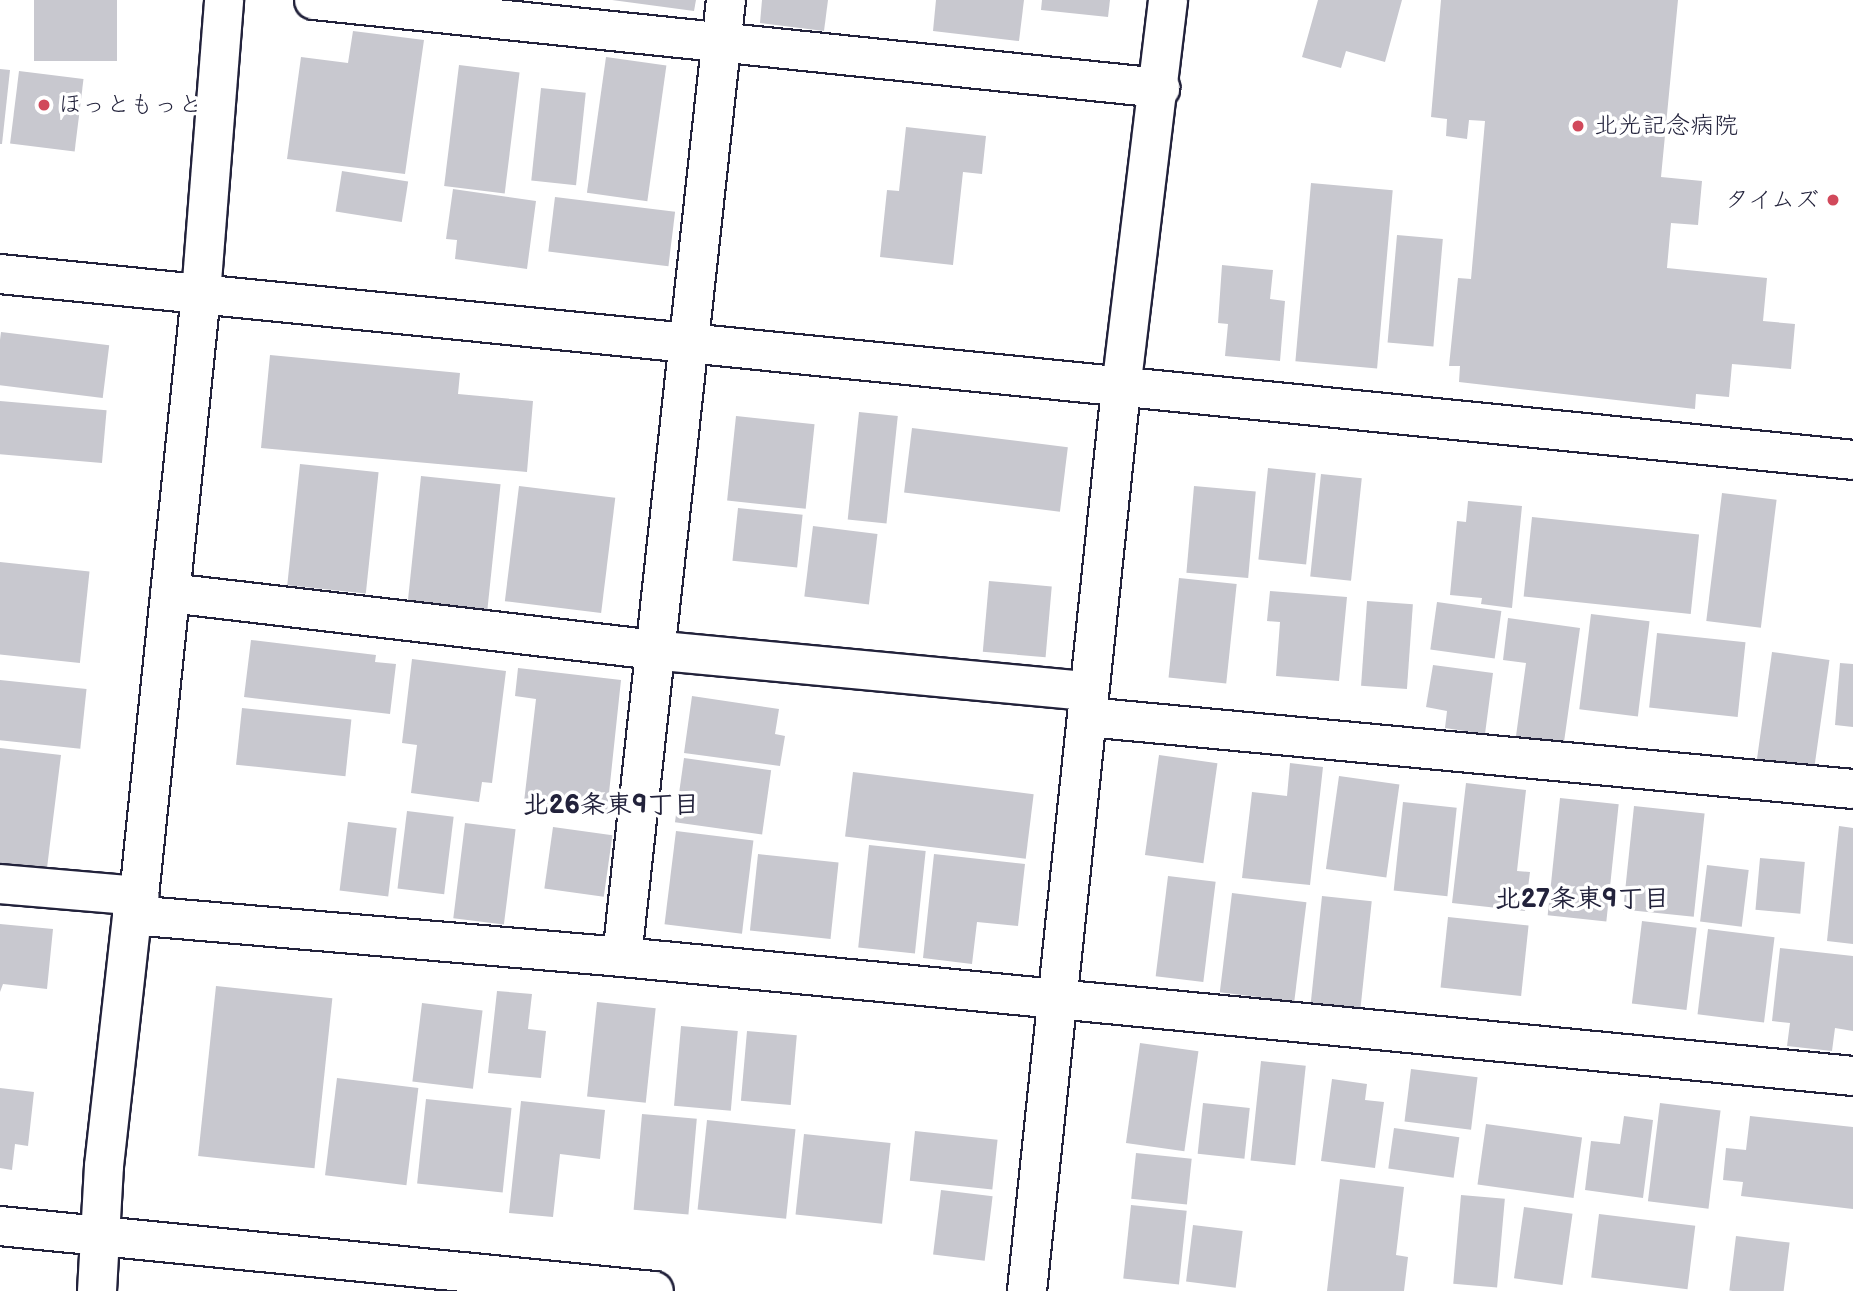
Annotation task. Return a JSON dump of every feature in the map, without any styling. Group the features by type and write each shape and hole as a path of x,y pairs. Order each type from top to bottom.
{"street":[{"path":"97,1291 104,1166 170,593 201,294 224,0"},
{"path":"314,0 722,45 1160,88"},
{"path":"622,957 652,650 726,0"},
{"path":"1027,1291 1121,389 1160,88 1168,0"},
{"path":"0,274 686,342 1121,389 1853,460"},
{"path":"170,593 1088,704 1853,789"},
{"path":"0,884 135,906 622,957 1853,1076"},
{"path":"0,1226 654,1291"}],"building":[{"path":"34,0 117,0 117,61 34,61"},
{"path":"612,0 696,0 694,11"},
{"path":"762,0 828,0 824,31 760,23"},
{"path":"936,0 1024,0 1019,41 933,31"},
{"path":"1042,0 1110,0 1108,17 1041,10"},
{"path":"1318,0 1402,0 1385,62 1346,51 1341,68 1302,57"},
{"path":"1441,0 1678,0 1661,177 1702,181 1698,225 1671,223 1667,268 1767,278 1763,321 1795,324 1791,369 1732,364 1729,397 1696,394 1695,409 1459,382 1460,366 1449,366 1458,278 1471,279 1485,121 1469,120 1467,139 1446,136 1447,119 1431,117"},
{"path":"353,31 424,40 405,174 287,159 301,57 348,63"},
{"path":"606,57 666,65 647,201 587,193"},
{"path":"459,65 520,72 505,194 444,186"},
{"path":"0,69 10,70 2,144 0,144"},
{"path":"19,71 84,79 75,151 10,143"},
{"path":"541,88 586,93 576,185 531,180"},
{"path":"906,127 986,136 982,174 963,172 953,265 880,257 887,190 899,191"},
{"path":"342,171 408,181 402,222 336,211"},
{"path":"1311,183 1393,190 1377,368 1295,361"},
{"path":"453,189 536,201 527,269 455,259 457,240 446,239"},
{"path":"555,197 675,212 668,266 548,252"},
{"path":"1397,235 1443,239 1433,347 1388,343"},
{"path":"1222,265 1273,270 1270,299 1285,301 1280,361 1225,356 1228,324 1218,323"},
{"path":"1,332 109,345 103,398 0,385"},
{"path":"270,355 460,373 458,394 533,401 527,472 261,448"},
{"path":"0,401 107,410 102,463 0,454"},
{"path":"859,412 898,416 886,523 848,519"},
{"path":"736,416 815,424 806,509 727,501"},
{"path":"912,428 1068,447 1060,512 904,493"},
{"path":"300,464 379,472 366,594 287,585"},
{"path":"1268,468 1316,473 1306,565 1258,559"},
{"path":"1321,474 1362,478 1351,581 1310,576"},
{"path":"421,476 501,484 487,612 408,603"},
{"path":"519,486 615,498 601,613 505,601"},
{"path":"1194,486 1256,491 1248,578 1186,573"},
{"path":"1722,493 1777,500 1761,628 1706,621"},
{"path":"1468,501 1522,506 1512,608 1481,604 1482,598 1450,595 1457,521 1466,522"},
{"path":"738,508 803,515 797,568 732,561"},
{"path":"1532,517 1699,535 1691,614 1524,597"},
{"path":"813,526 878,534 869,604 804,596"},
{"path":"0,562 90,571 80,663 0,655"},
{"path":"1179,578 1237,584 1226,684 1169,677"},
{"path":"989,581 1052,586 1046,657 983,652"},
{"path":"1270,591 1347,597 1339,681 1276,676 1280,622 1267,621"},
{"path":"1367,601 1413,604 1407,689 1361,686"},
{"path":"1437,602 1501,611 1495,659 1430,650"},
{"path":"1591,614 1650,621 1638,716 1579,709"},
{"path":"1508,618 1580,628 1564,742 1516,736 1526,663 1503,660"},
{"path":"1657,633 1746,642 1738,717 1649,708"},
{"path":"251,640 376,655 375,662 396,664 390,714 244,697"},
{"path":"1772,652 1829,660 1814,767 1757,759"},
{"path":"412,659 506,671 492,783 482,782 479,802 411,793 417,745 402,743"},
{"path":"1840,663 1853,664 1853,727 1835,725"},
{"path":"1433,665 1493,673 1485,734 1445,728 1447,711 1426,707"},
{"path":"518,668 621,680 607,812 524,802 536,699 515,696"},
{"path":"0,680 87,689 80,749 0,740"},
{"path":"692,696 779,709 775,734 785,736 780,766 684,753"},
{"path":"242,708 351,719 345,776 236,765"},
{"path":"0,748 61,755 47,868 0,863"},
{"path":"1159,755 1217,763 1203,863 1145,855"},
{"path":"684,758 771,770 762,835 675,822"},
{"path":"1290,763 1323,767 1310,885 1242,878 1252,792 1287,796"},
{"path":"853,772 1034,794 1026,859 845,837"},
{"path":"1339,776 1399,784 1386,878 1326,869"},
{"path":"1466,783 1526,790 1517,871 1530,872 1525,911 1452,903"},
{"path":"1560,798 1619,804 1606,922 1548,915"},
{"path":"1403,802 1457,808 1447,896 1394,891"},
{"path":"1634,806 1705,813 1694,917 1623,909"},
{"path":"407,811 454,817 444,894 397,888"},
{"path":"348,822 397,828 388,896 340,890"},
{"path":"465,823 516,829 504,924 453,918"},
{"path":"1839,826 1853,828 1853,944 1827,941"},
{"path":"553,827 612,835 604,897 544,888"},
{"path":"676,831 753,841 742,934 665,924"},
{"path":"869,845 926,851 915,953 858,947"},
{"path":"758,854 839,862 831,939 750,931"},
{"path":"934,854 1025,864 1018,926 977,922 972,964 923,958"},
{"path":"1760,858 1805,862 1800,914 1755,910"},
{"path":"1707,865 1749,870 1742,927 1700,922"},
{"path":"1168,876 1216,882 1203,982 1156,976"},
{"path":"1232,893 1306,902 1294,1001 1220,992"},
{"path":"1322,896 1372,901 1360,1010 1311,1004"},
{"path":"1448,917 1529,925 1521,996 1441,988"},
{"path":"1642,921 1697,928 1686,1010 1632,1003"},
{"path":"0,924 53,929 47,989 3,984 0,992"},
{"path":"1708,929 1775,937 1764,1023 1698,1014"},
{"path":"1780,948 1853,956 1853,1031 1835,1028 1832,1051 1787,1046 1790,1023 1772,1021"},
{"path":"216,986 332,998 314,1168 198,1156"},
{"path":"497,991 532,994 528,1029 546,1031 541,1078 488,1073"},
{"path":"597,1002 656,1008 646,1103 587,1096"},
{"path":"422,1003 483,1010 473,1089 412,1081"},
{"path":"681,1026 738,1031 731,1111 674,1106"},
{"path":"747,1031 797,1035 791,1105 741,1101"},
{"path":"1140,1043 1198,1051 1184,1151 1126,1143"},
{"path":"1261,1061 1306,1066 1295,1165 1251,1160"},
{"path":"1411,1069 1478,1077 1471,1130 1405,1122"},
{"path":"337,1078 418,1088 406,1185 325,1175"},
{"path":"1332,1079 1367,1084 1365,1100 1384,1102 1375,1168 1321,1161"},
{"path":"0,1088 34,1092 28,1146 15,1144 12,1170 0,1168"},
{"path":"426,1099 512,1108 503,1193 417,1184"},
{"path":"521,1101 605,1110 600,1159 560,1154 553,1217 509,1213"},
{"path":"1203,1103 1250,1108 1244,1159 1198,1154"},
{"path":"1660,1103 1721,1110 1708,1209 1648,1201"},
{"path":"642,1114 697,1119 688,1214 634,1210"},
{"path":"1624,1116 1653,1120 1643,1198 1585,1190 1591,1141 1620,1144"},
{"path":"1750,1116 1853,1127 1853,1209 1741,1196 1743,1182 1723,1180 1726,1148 1746,1150"},
{"path":"707,1120 796,1129 786,1219 698,1210"},
{"path":"1486,1124 1582,1137 1574,1198 1478,1184"},
{"path":"1394,1128 1459,1137 1454,1178 1388,1169"},
{"path":"915,1131 998,1140 992,1189 910,1181"},
{"path":"804,1134 891,1143 882,1224 796,1215"},
{"path":"1136,1153 1192,1159 1187,1205 1131,1199"},
{"path":"1340,1179 1404,1187 1396,1255 1408,1257 1404,1291 1327,1291"},
{"path":"941,1190 993,1196 985,1261 933,1255"},
{"path":"1461,1195 1505,1199 1497,1287 1453,1284"},
{"path":"1131,1205 1187,1211 1179,1284 1123,1279"},
{"path":"1524,1207 1573,1214 1563,1285 1514,1278"},
{"path":"1599,1214 1695,1226 1687,1289 1591,1278"},
{"path":"1193,1225 1243,1231 1236,1288 1186,1282"},
{"path":"1736,1236 1790,1243 1784,1291 1729,1291"}],"place":[{"name":"ほっともっと","path":"44,105"},
{"name":"北光記念病院","path":"1578,126"},
{"name":"タイムズ","path":"1833,200"}],"district":[{"name":"北26条東9丁目","path":"611,806"},
{"name":"北27条東9丁目","path":"1582,900"}]}
